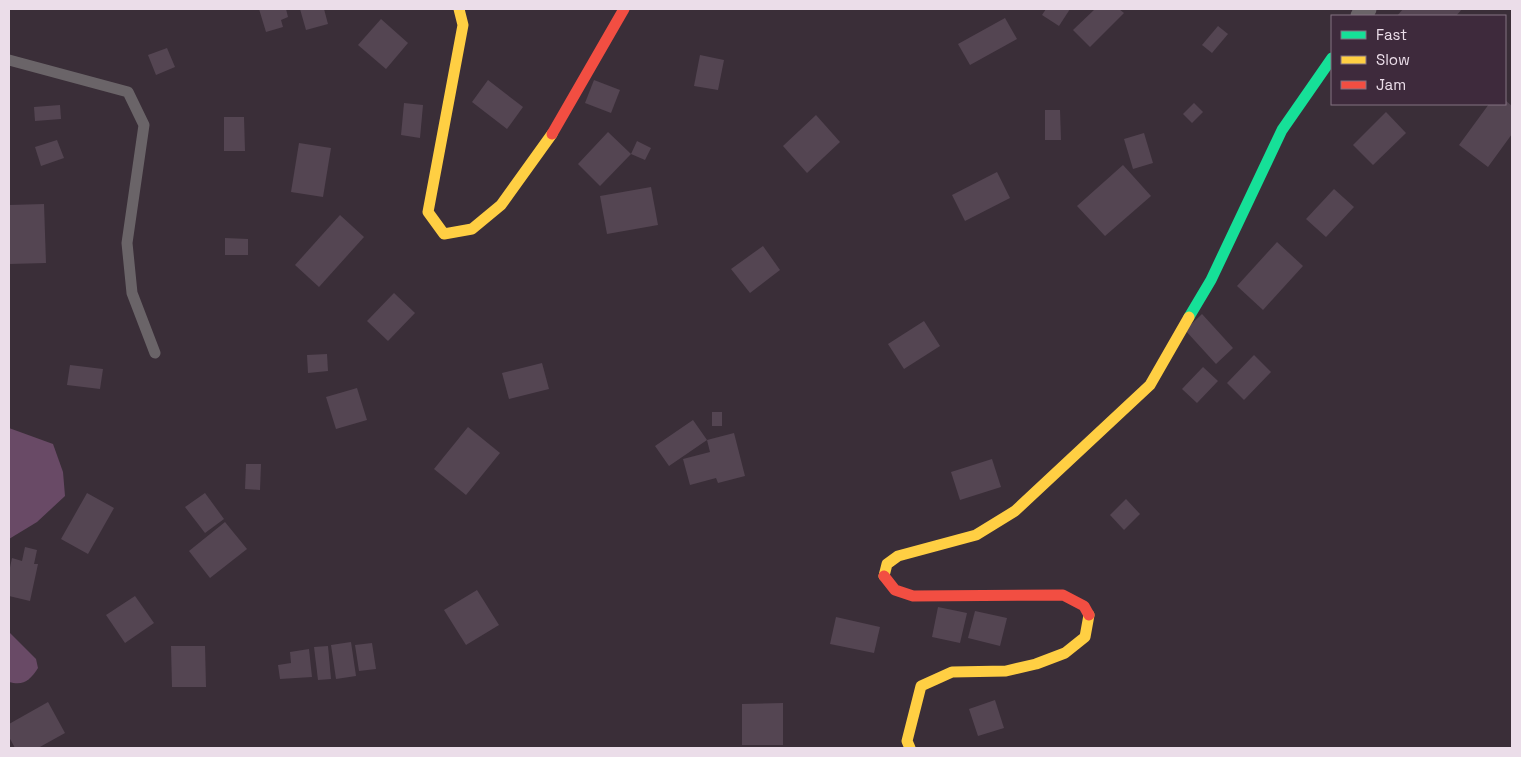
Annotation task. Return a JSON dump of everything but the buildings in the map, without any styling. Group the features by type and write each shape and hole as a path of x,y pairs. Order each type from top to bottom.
{"street":[{"path":"459,9 463,26 428,212 444,234 472,228 501,205 549,139 624,9"},
{"path":"910,748 907,741 921,686 952,672 1006,671 1036,664 1065,653 1085,637 1090,617 1084,606 1063,595 913,596 894,591 886,584 883,574 887,564 898,556 912,550 976,535 1015,511 1150,385 1211,280 1282,130 1331,59"}],"lane":[{"path":"9,60 128,92 144,125 127,243 132,293 155,353"}],"shaded area":[{"path":"9,428 53,444 63,472 65,496 37,522 9,539"},
{"path":"9,632 36,659 38,668 29,679 19,683 9,682"}],"traffic: fast":[{"path":"1189,317 1211,280 1282,130 1331,59"}],"traffic: slow":[{"path":"459,9 463,25 428,212 444,234 472,229 501,205 552,134"},
{"path":"884,576 887,564 898,556 976,535 1015,511 1150,385 1189,317"},
{"path":"910,748 907,741 921,686 952,672 1006,671 1036,664 1065,653 1085,637 1089,615"}],"traffic: jam":[{"path":"552,134 624,9"},
{"path":"884,576 895,590 913,596 1063,595 1084,606 1089,615"}]}
